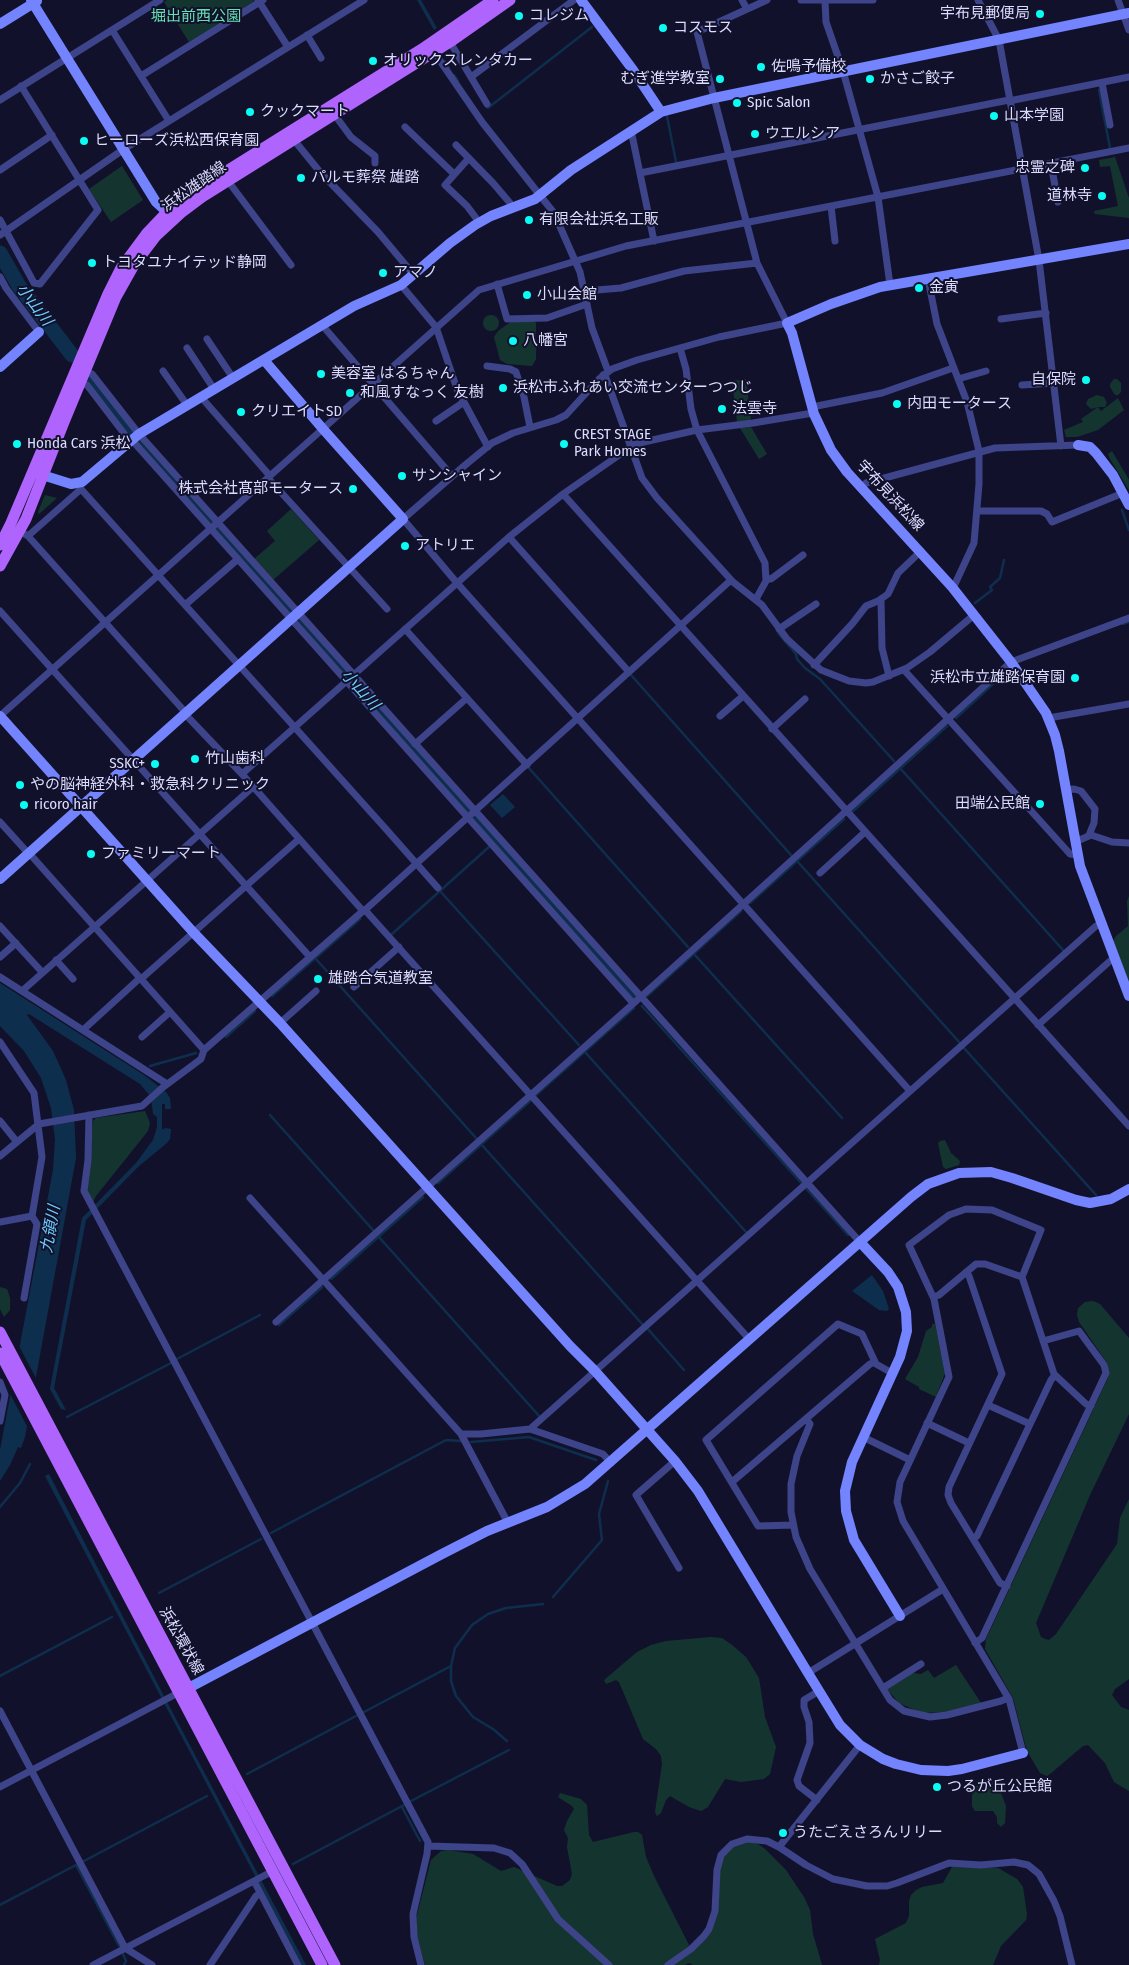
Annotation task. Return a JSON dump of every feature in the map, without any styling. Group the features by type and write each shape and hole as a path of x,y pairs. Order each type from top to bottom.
{"main road":[{"name":"浜松雄踏線","path":"0,566 24,534 38,473 114,280 137,244 167,212 196,190 428,45 492,0"},
{"name":"浜松雄踏線","path":"0,545 38,473 81,383 116,297 141,255 173,219 192,204 450,42 510,0"},
{"name":"浜松環状線","path":"0,1332 335,1965"},
{"name":"浜松環状線","path":"0,1353 34,1417 169,1698 322,1965"}],"street":[{"path":"0,100 160,0"},
{"path":"3,233 124,149 364,0"},
{"path":"471,77 574,0"},
{"path":"581,0 633,70 660,112"},
{"path":"742,0 746,9"},
{"path":"767,0 697,32 757,264 787,323"},
{"path":"801,0 873,0"},
{"path":"825,0 826,22 843,71 878,197 890,285"},
{"path":"978,0 999,40 1039,260 1061,446"},
{"path":"1118,0 1126,14 1129,30"},
{"path":"0,24 34,1 156,202 167,212"},
{"path":"141,76 260,1 288,48"},
{"path":"750,1340 399,948 185,713 106,622 24,534 134,437 360,303 402,285 450,243 479,222 529,203 571,170 660,112 714,98 1126,14"},
{"path":"112,30 169,122"},
{"path":"307,35 321,58"},
{"path":"450,42 487,104"},
{"path":"434,52 485,125 554,213 576,260 606,378 642,478 732,580 756,599 792,644 814,665 839,679 858,683 874,682 904,670 930,652 974,615"},
{"path":"640,173 1129,78"},
{"path":"1102,83 1110,125"},
{"path":"0,220 3,233 34,283 40,284 98,210 22,86"},
{"path":"334,114 351,137 375,156 376,163"},
{"path":"405,127 454,174"},
{"path":"630,131 654,241"},
{"path":"0,170 52,135"},
{"path":"294,140 320,172 378,232 414,275"},
{"path":"456,145 510,203 512,209"},
{"path":"1091,1406 1086,1404 1055,1375 1022,1277 1041,1230 992,1210 966,1209 942,1219 909,1245 933,1297 949,1377 900,1482 897,1495 898,1509 903,1521 1008,1698 1023,1753 962,1769 935,1771 896,1764 860,1745 840,1725 698,1491 674,1462 595,1371 570,1346 260,1001 193,932 0,716 473,294 497,284 616,248 1129,148"},
{"path":"469,158 445,185 467,206 479,222"},
{"path":"1051,164 1058,202"},
{"path":"228,181 291,265"},
{"path":"831,206 834,241"},
{"path":"0,879 452,476 488,447 506,436 566,415 606,373 632,362 719,337 787,323 857,294 890,285 1129,244"},
{"path":"584,291 621,288 684,271 757,264"},
{"path":"0,277 6,288 40,332 0,367"},
{"path":"928,279 938,324 967,402 979,451 974,543 952,587"},
{"path":"497,284 507,319 547,318 587,304"},
{"path":"402,285 436,328 453,379 488,447"},
{"path":"1000,319 1046,313"},
{"name":"宇布見浜松線","path":"787,323 792,333 813,410 831,450 861,488 921,551 952,587 1011,662 1049,720 1059,751 1077,855 1082,873 1129,995"},
{"path":"322,325 452,476"},
{"path":"207,339 233,378"},
{"path":"187,348 214,389"},
{"path":"680,348 686,369 691,409 697,430 765,563 766,578 756,599"},
{"path":"264,360 457,583 910,1091"},
{"path":"487,366 510,369 516,372 524,397 530,427"},
{"path":"242,774 351,679 508,537 563,494 635,444 697,430 753,424 813,410 882,393 953,368"},
{"path":"85,371 92,374 134,437"},
{"path":"163,371 187,405"},
{"path":"958,379 986,371"},
{"path":"81,383 87,385 295,616 546,899 633,1003"},
{"path":"1022,385 1054,383"},
{"path":"201,397 348,568 387,608"},
{"path":"436,421 464,402"},
{"path":"861,488 866,483 979,451 1000,447 1078,445 1093,449 1113,475 1129,505"},
{"path":"38,473 80,486 438,888"},
{"path":"977,511 1041,511 1047,514 1052,522 1123,493"},
{"path":"563,494 1129,1126"},
{"path":"214,526 238,559 295,616 351,679 415,744 449,790"},
{"path":"508,537 629,672"},
{"path":"814,665 866,606 888,594 898,573 921,551"},
{"path":"766,578 771,579 803,555"},
{"path":"186,605 238,559"},
{"path":"0,1156 39,1124 137,1108 146,1103 164,1086 200,1059 204,1050 416,864 732,580"},
{"path":"881,599 882,648 889,676"},
{"path":"780,629 816,604"},
{"path":"0,611 310,957"},
{"path":"276,1322 1011,662 1129,618"},
{"path":"405,629 527,765"},
{"path":"904,670 1070,854 1077,855"},
{"path":"720,716 743,696"},
{"path":"415,744 467,698"},
{"path":"772,729 806,699"},
{"path":"1049,720 1054,717 1129,704"},
{"path":"22,991 253,787"},
{"path":"1066,790 1074,789 1081,791 1093,805 1095,817 1089,835 1075,842"},
{"path":"0,822 204,1050"},
{"path":"820,873 865,832"},
{"path":"1089,835 1112,842 1129,842"},
{"path":"83,1030 299,839"},
{"path":"546,899 640,997 804,1184 893,1279 904,1304 907,1322 905,1340 852,1462 846,1481 845,1501 848,1521 859,1549 900,1616"},
{"path":"530,1429 1014,998 1096,926 1101,924"},
{"path":"0,926 42,972"},
{"path":"0,957 16,943"},
{"path":"354,987 399,948"},
{"path":"1038,1025 1110,961 1115,959"},
{"path":"56,960 72,979"},
{"path":"0,977 83,1030 164,1086"},
{"path":"280,1023 316,991"},
{"path":"142,1037 170,1012"},
{"path":"0,1042 34,1093 39,1124 42,1163 32,1216 37,1224 24,1298"},
{"path":"89,1116 88,1160 84,1191 428,1846 414,1914 414,1937 421,1965"},
{"path":"0,1121 17,1142"},
{"path":"0,1787 457,1546 566,1497 611,1463 919,1190 938,1179 959,1173 981,1171 1002,1174 1083,1202 1104,1201 1118,1196 1129,1189"},
{"path":"250,1198 461,1434 508,1523"},
{"path":"0,1222 32,1216"},
{"path":"933,1297 939,1295 972,1267 980,1263 1022,1277"},
{"path":"966,1272 1002,1374 949,1487 948,1495 951,1504 1000,1583 1007,1586"},
{"path":"793,1525 758,1526 706,1440 838,1324 862,1334 875,1362 892,1373"},
{"path":"975,1643 982,1638 1106,1373 1104,1365 1079,1331 1043,1341"},
{"path":"732,1482 870,1364 875,1362"},
{"path":"973,1539 977,1536 1055,1375"},
{"path":"0,1382 5,1395 0,1421"},
{"path":"988,1405 1030,1424"},
{"path":"806,1419 810,1424 797,1456 791,1484 793,1525 800,1548 810,1569 890,1700 904,1710 930,1717 947,1715 1008,1698"},
{"path":"927,1423 970,1443"},
{"path":"461,1434 530,1429 603,1454 611,1463"},
{"path":"863,1437 910,1460"},
{"path":"674,1462 636,1495 679,1568"},
{"path":"808,1673 943,1589"},
{"path":"882,1688 921,1664"},
{"path":"817,1800 799,1786 797,1780 808,1754 810,1743 809,1722 804,1707 804,1700 819,1690"},
{"path":"0,1711 125,1948 152,1965"},
{"path":"780,1847 860,1745"},
{"path":"668,1965 698,1943 709,1929 715,1911 718,1862 726,1849 746,1839 767,1841 833,1879 867,1886 892,1885 949,1863 981,1865 1014,1862 1028,1865 1039,1874 1054,1902 1060,1916 1072,1965"},
{"path":"428,1846 494,1848 510,1853 522,1864 558,1919 609,1965"},
{"path":"93,1965 268,1873"},
{"path":"254,1880 298,1965"},
{"path":"210,1965 256,1896 260,1893"}],"green space":[{"name":"堀出前西公園","path":"167,0 254,0 189,42 164,2"},
{"path":"1115,157 1129,198 1129,218 1095,214 1094,211 1118,206 1110,166 1100,167 1099,160"},
{"path":"122,166 143,200 111,222 89,189"},
{"path":"491,315 499,323 491,331 483,323"},
{"path":"512,321 534,321 536,323 536,359 532,366 507,364 500,360 494,337 498,331"},
{"path":"746,379 751,421 737,422 732,381"},
{"path":"1114,379 1121,383 1121,392 1118,395 1115,395 1110,387"},
{"path":"1097,395 1104,397 1107,403 1105,407 1091,409 1086,404 1088,399"},
{"path":"1118,398 1124,410 1098,430 1077,437 1066,437 1064,430 1083,422 1081,419 1098,407 1101,411"},
{"path":"751,427 767,454 759,459 740,428"},
{"path":"1112,451 1129,480 1129,490 1110,459 1108,454"},
{"path":"45,495 57,498 39,514 38,512"},
{"path":"291,509 319,540 273,580 254,559 275,541 267,531"},
{"path":"1129,896 1129,983 1113,941 1128,926 1127,901"},
{"path":"145,1111 150,1123 148,1131 93,1202 87,1190 93,1121 96,1118"},
{"path":"945,1140 951,1153 960,1161 959,1165 946,1169 943,1167 938,1143"},
{"path":"0,1287 7,1289 10,1298 10,1310 4,1317 0,1309"},
{"path":"1093,1301 1100,1304 1129,1338 1129,1414 1090,1495 1036,1623 1041,1637 1049,1640 1056,1634 1117,1544 1120,1518 1129,1499 1129,1679 1115,1689 1112,1695 1121,1707 1129,1710 1129,1791 1114,1782 1105,1763 1088,1745 1083,1746 1047,1776 1040,1773 1027,1751 1013,1698 985,1649 986,1639 1108,1378 1107,1363 1079,1322 1077,1315 1078,1308 1085,1302"},
{"path":"932,1324 935,1324 945,1373 936,1397 919,1389 919,1387 905,1379 918,1357 926,1331 932,1327"},
{"path":"711,1637 722,1638 732,1645 746,1657 759,1678 765,1717 776,1747 770,1774 764,1779 741,1782 725,1779 708,1807 701,1811 689,1807 670,1796 666,1800 661,1813 657,1816 655,1812 662,1764 661,1756 656,1749 643,1739 619,1682 616,1680 606,1684 604,1680 637,1652 651,1645 666,1641"},
{"path":"956,1665 981,1703 947,1712 922,1713 899,1703 887,1689 913,1673 921,1674 928,1670 934,1678"},
{"path":"989,1779 997,1783 1006,1806 1005,1823 1001,1827 997,1823 997,1817 993,1811 975,1811 972,1806 972,1796 976,1786"},
{"path":"560,1793 581,1799 587,1805 589,1835 593,1842 634,1832 642,1835 646,1857 654,1876 690,1947 711,1930 719,1870 723,1856 733,1846 748,1842 758,1844 786,1870 804,1897 810,1910 813,1934 822,1965 693,1965 689,1963 685,1965 425,1965 417,1937 417,1915 431,1860 441,1851 448,1850 473,1854 501,1871 514,1867 557,1886 562,1886 570,1880 572,1874 567,1847 568,1838 564,1830 574,1809 558,1797"},
{"path":"952,1867 998,1868 1017,1879 1023,1887 1027,1914 1026,1920 1001,1946 993,1965 879,1965 880,1960 875,1939 906,1923 909,1916 911,1895 922,1887 943,1883"}],"water":[{"path":"417,0 421,0 437,28 434,30"},
{"path":"503,794 515,807 502,818 490,805"},
{"name":"九領川","path":"0,983 144,1075 166,1092 170,1098 171,1109 165,1109 165,1104 162,1104 162,1128 163,1130 165,1128 171,1129 171,1131 170,1139 167,1143 139,1166 86,1220 54,1388 66,1410 61,1409 50,1389 82,1218 136,1163 153,1140 157,1127 157,1117 153,1114 151,1097 140,1084 29,1014 27,1015 53,1051 66,1080 74,1110 76,1158 25,1437 21,1448 18,1447 0,1481 0,1450 53,1170 55,1139 51,1108 41,1078 24,1051 0,1026"},
{"path":"872,1275 883,1291 889,1309 887,1311 879,1310 852,1291"},
{"path":"49,1474 306,1965 302,1965 45,1476"}],"pier":[{"path":"18,1344 38,1382 29,1430 9,1392"}],"waterway":[{"path":"488,108 592,27"},
{"path":"445,61 449,68"},
{"path":"454,75 458,81"},
{"path":"1099,90 1110,148"},
{"path":"667,116 676,162"},
{"name":"小山川","path":"0,253 19,286 72,355"},
{"name":"小山川","path":"91,380 138,441 634,997"},
{"path":"1122,510 1129,530"},
{"path":"975,603 992,590 990,587 1000,578 1004,560"},
{"path":"1123,624 1129,622"},
{"path":"778,633 805,668 820,679 894,761"},
{"path":"956,718 1006,672"},
{"path":"631,675 791,855"},
{"path":"853,811 947,726"},
{"path":"528,767 688,947"},
{"path":"900,768 1063,950"},
{"path":"750,903 844,819"},
{"path":"392,934 490,846"},
{"path":"797,861 960,1043"},
{"path":"440,891 579,1045"},
{"path":"647,996 741,911"},
{"path":"272,996 360,919"},
{"path":"694,954 842,1118"},
{"path":"315,958 476,1138"},
{"path":"642,1006 848,1235"},
{"path":"536,1095 634,1008"},
{"path":"226,1037 255,1011"},
{"path":"963,1047 1096,1195"},
{"path":"585,1052 746,1232"},
{"path":"150,1066 196,1053"},
{"path":"438,1183 530,1101"},
{"path":"270,1115 373,1230"},
{"path":"481,1144 643,1325"},
{"path":"331,1279 423,1197"},
{"path":"378,1236 540,1417"},
{"path":"279,1325 322,1287"},
{"path":"177,1359 260,1315"},
{"path":"647,1328 684,1370"},
{"path":"67,1417 171,1363"},
{"path":"471,1442 529,1437 596,1460"},
{"path":"271,1533 446,1440 461,1441"},
{"path":"0,1507 20,1483 30,1464"},
{"path":"553,1597 602,1540 599,1514 608,1481"},
{"path":"159,1593 261,1539"},
{"path":"507,1741 493,1729 473,1717 456,1696 451,1681 451,1666 455,1648 472,1625 488,1614 506,1608 543,1604"},
{"path":"0,1676 112,1617"},
{"path":"364,1712 451,1666"},
{"path":"247,1774 356,1716"},
{"path":"411,1801 509,1750"},
{"path":"84,1861 207,1796"},
{"path":"293,1864 404,1805"},
{"path":"402,1807 420,1841"},
{"path":"76,1865 119,1946"},
{"path":"0,1905 76,1865"},
{"path":"123,1954 126,1961 124,1965"}],"place":[{"name":"宇布見郵便局","path":"1040,14"},
{"name":"コレジム","path":"519,16"},
{"name":"コスモス","path":"663,28"},
{"name":"オリックスレンタカー","path":"373,61"},
{"name":"佐鳴予備校","path":"761,67"},
{"name":"むぎ進学教室","path":"720,79"},
{"name":"かさご餃子","path":"870,79"},
{"name":"Spic Salon","path":"737,103"},
{"name":"クックマート","path":"250,112"},
{"name":"山本学園","path":"994,116"},
{"name":"ウエルシア","path":"755,134"},
{"name":"ヒーローズ浜松西保育園","path":"84,141"},
{"name":"忠霊之碑","path":"1085,168"},
{"name":"パルモ葬祭 雄踏","path":"301,178"},
{"name":"道林寺","path":"1102,196"},
{"name":"有限会社浜名工販","path":"529,220"},
{"name":"トヨタユナイテッド静岡","path":"92,263"},
{"name":"アマノ","path":"383,273"},
{"name":"金寅","path":"919,288"},
{"name":"小山会館","path":"527,295"},
{"name":"八幡宮","path":"513,341"},
{"name":"美容室 はるちゃん","path":"321,374"},
{"name":"自保院","path":"1086,380"},
{"name":"浜松市ふれあい交流センターつつじ","path":"503,388"},
{"name":"和風すなっく 友樹","path":"350,393"},
{"name":"内田モータース","path":"897,404"},
{"name":"法雲寺","path":"722,409"},
{"name":"クリエイトSD","path":"241,412"},
{"name":"Honda Cars 浜松","path":"17,444"},
{"name":"CREST STAGE Park Homes","path":"564,444"},
{"name":"サンシャイン","path":"402,476"},
{"name":"株式会社髙部モータース","path":"353,489"},
{"name":"アトリエ","path":"405,546"},
{"name":"浜松市立雄踏保育園","path":"1075,678"},
{"name":"竹山歯科","path":"195,759"},
{"name":"SSKC+","path":"155,764"},
{"name":"やの脳神経外科・救急科クリニック","path":"20,785"},
{"name":"田端公民館","path":"1040,804"},
{"name":"ricoro hair","path":"24,805"},
{"name":"ファミリーマート","path":"91,854"},
{"name":"雄踏合気道教室","path":"318,979"},
{"name":"つるが丘公民館","path":"937,1787"},
{"name":"うたごえさろんリリー","path":"783,1833"}]}
